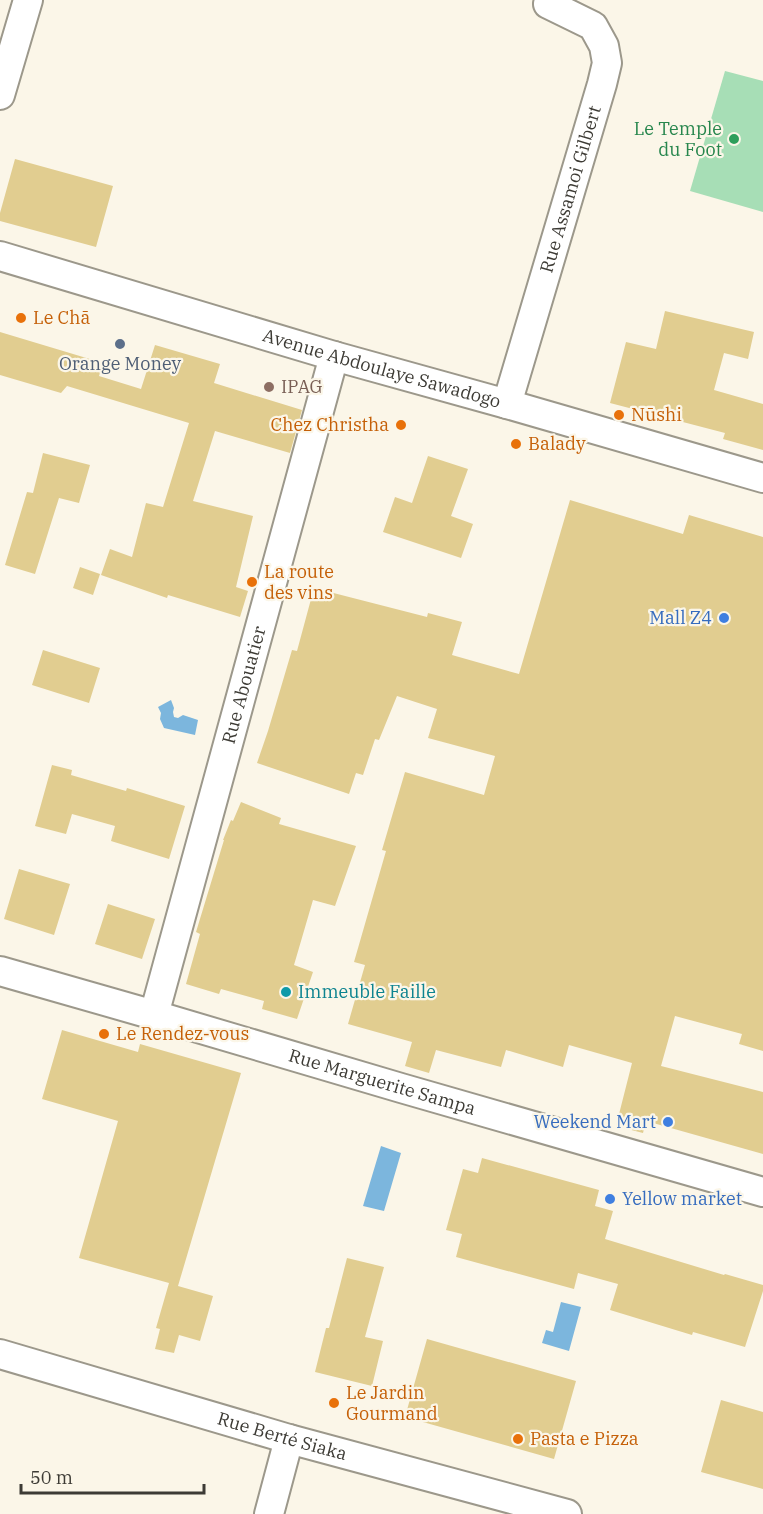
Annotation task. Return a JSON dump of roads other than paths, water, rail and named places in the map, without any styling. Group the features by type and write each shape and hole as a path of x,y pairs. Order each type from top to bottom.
{"street":[{"path":"0,95 28,0"},
{"name":"Rue Assamoi Gilbert","path":"507,404 607,63 604,46 593,26 548,4"},
{"name":"Avenue Abdoulaye Sawadogo","path":"0,256 334,356 763,478"},
{"name":"Rue Abouatier","path":"154,1015 334,356"},
{"name":"Rue Marguerite Sampa","path":"0,971 763,1192"},
{"name":"Rue Berté Siaka","path":"0,1354 289,1439 567,1514"},
{"path":"268,1514 289,1439"}],"water":[{"path":"171,700 174,717 178,718 183,715 198,720 195,735 164,728 158,707"},
{"path":"381,1146 401,1153 384,1211 363,1206"},
{"path":"561,1302 581,1307 569,1351 542,1343 546,1330 553,1332"}],"place":[{"name":"Le Temple du Foot","path":"734,139"},
{"name":"Le Chā","path":"21,318"},
{"name":"Orange Money","path":"120,344"},
{"name":"IPAG","path":"269,387"},
{"name":"Nūshi","path":"619,415"},
{"name":"Chez Christha","path":"401,425"},
{"name":"Balady","path":"516,444"},
{"name":"La route des vins","path":"252,582"},
{"name":"Mall Z4","path":"724,618"},
{"name":"Immeuble Faille","path":"286,992"},
{"name":"Le Rendez-vous","path":"104,1034"},
{"name":"Weekend Mart","path":"668,1122"},
{"name":"Yellow market","path":"610,1199"},
{"name":"Le Jardin Gourmand","path":"334,1403"},
{"name":"Pasta e Pizza","path":"518,1439"}]}
